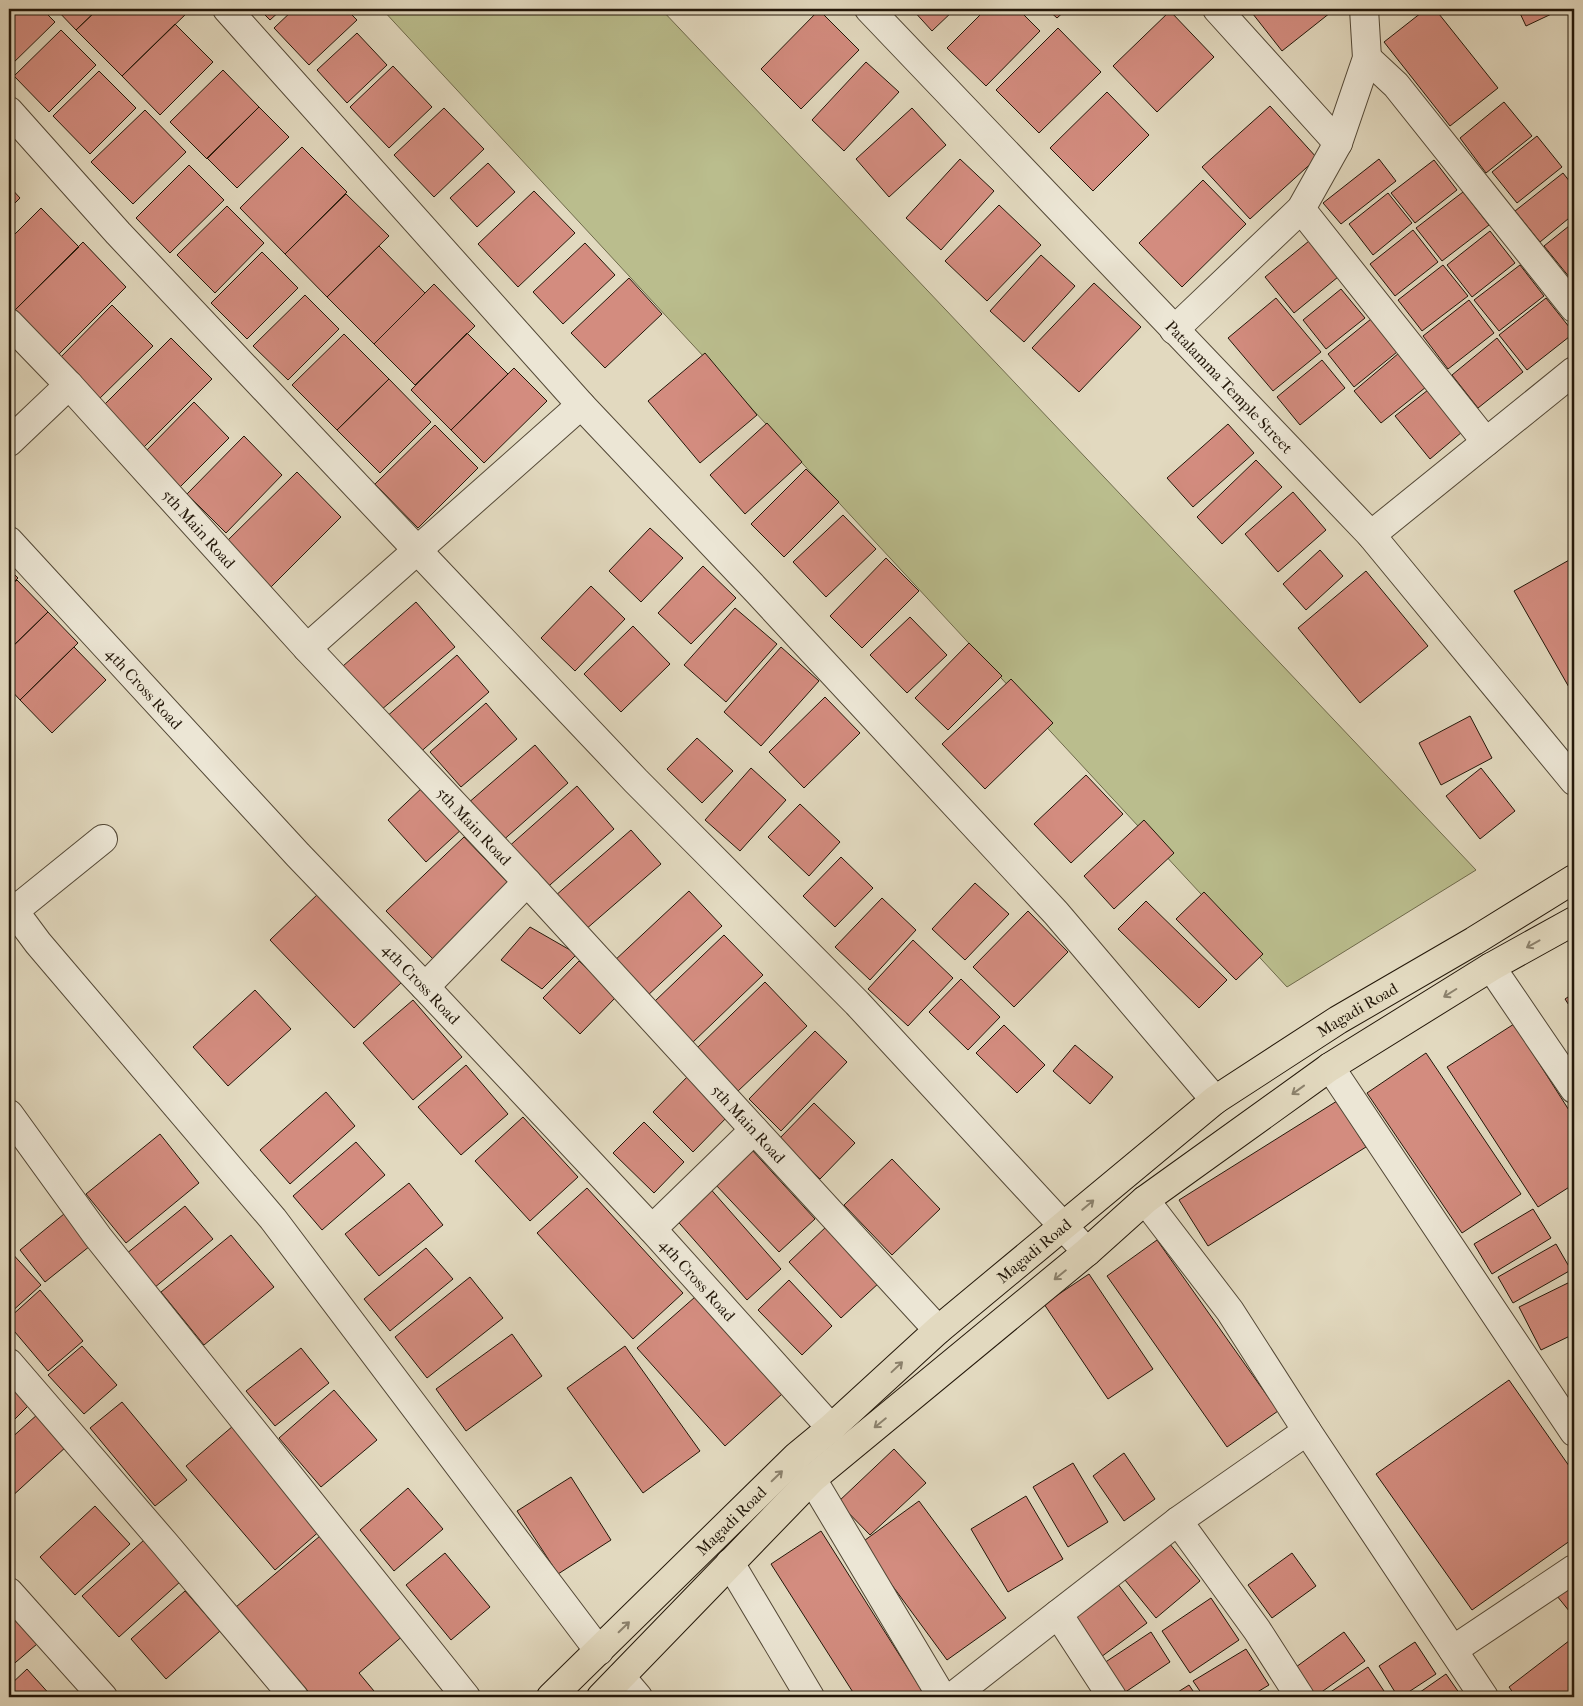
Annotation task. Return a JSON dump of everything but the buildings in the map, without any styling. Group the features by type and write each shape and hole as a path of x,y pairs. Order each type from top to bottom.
{"main road":[{"name":"Magadi Road","path":"550,1697 599,1652 798,1456 938,1330 1215,1100 1338,1020 1474,941 1574,878"},
{"name":"Magadi Road","path":"601,1697 630,1687 730,1563 812,1479 1087,1252 1145,1200 1330,1067 1492,967 1574,921"}],"street":[{"path":"227,9 581,405 770,605 1056,914 1215,1100"},
{"name":"Patalamma Temple Street","path":"869,9 1371,536 1574,781"},
{"path":"1217,9 1338,144"},
{"path":"1174,330 1301,209 1338,144 1367,58 1364,9"},
{"path":"1367,58 1396,85 1574,308"},
{"path":"9,111 118,232 418,551 636,781 857,1003 1087,1252"},
{"path":"1301,209 1486,442"},
{"name":"5th Main Road","path":"9,323 69,385 307,648 527,882 938,1330"},
{"path":"1371,536 1574,371"},
{"path":"9,442 69,385"},
{"path":"307,648 581,405"},
{"name":"4th Cross Road","path":"9,541 298,855 426,987 652,1229 831,1428"},
{"path":"103,839 11,910 273,1219 599,1652"},
{"path":"426,987 527,882"},
{"path":"1492,967 1574,1089"},
{"path":"1330,1067 1574,1432"},
{"path":"9,1114 98,1236 466,1697"},
{"path":"652,1229 754,1130"},
{"path":"1145,1200 1230,1311 1484,1697"},
{"path":"9,1363 294,1697"},
{"path":"952,1697 1178,1521 1307,1430"},
{"path":"812,1479 942,1697"},
{"path":"1178,1521 1257,1630 1300,1697"},
{"path":"730,1563 810,1697"},
{"path":"1453,1650 1574,1569"},
{"path":"9,1592 104,1697"},
{"path":"1058,1614 1112,1697"}],"green space":[{"path":"382,9 661,9 1476,870 1287,987"}]}
